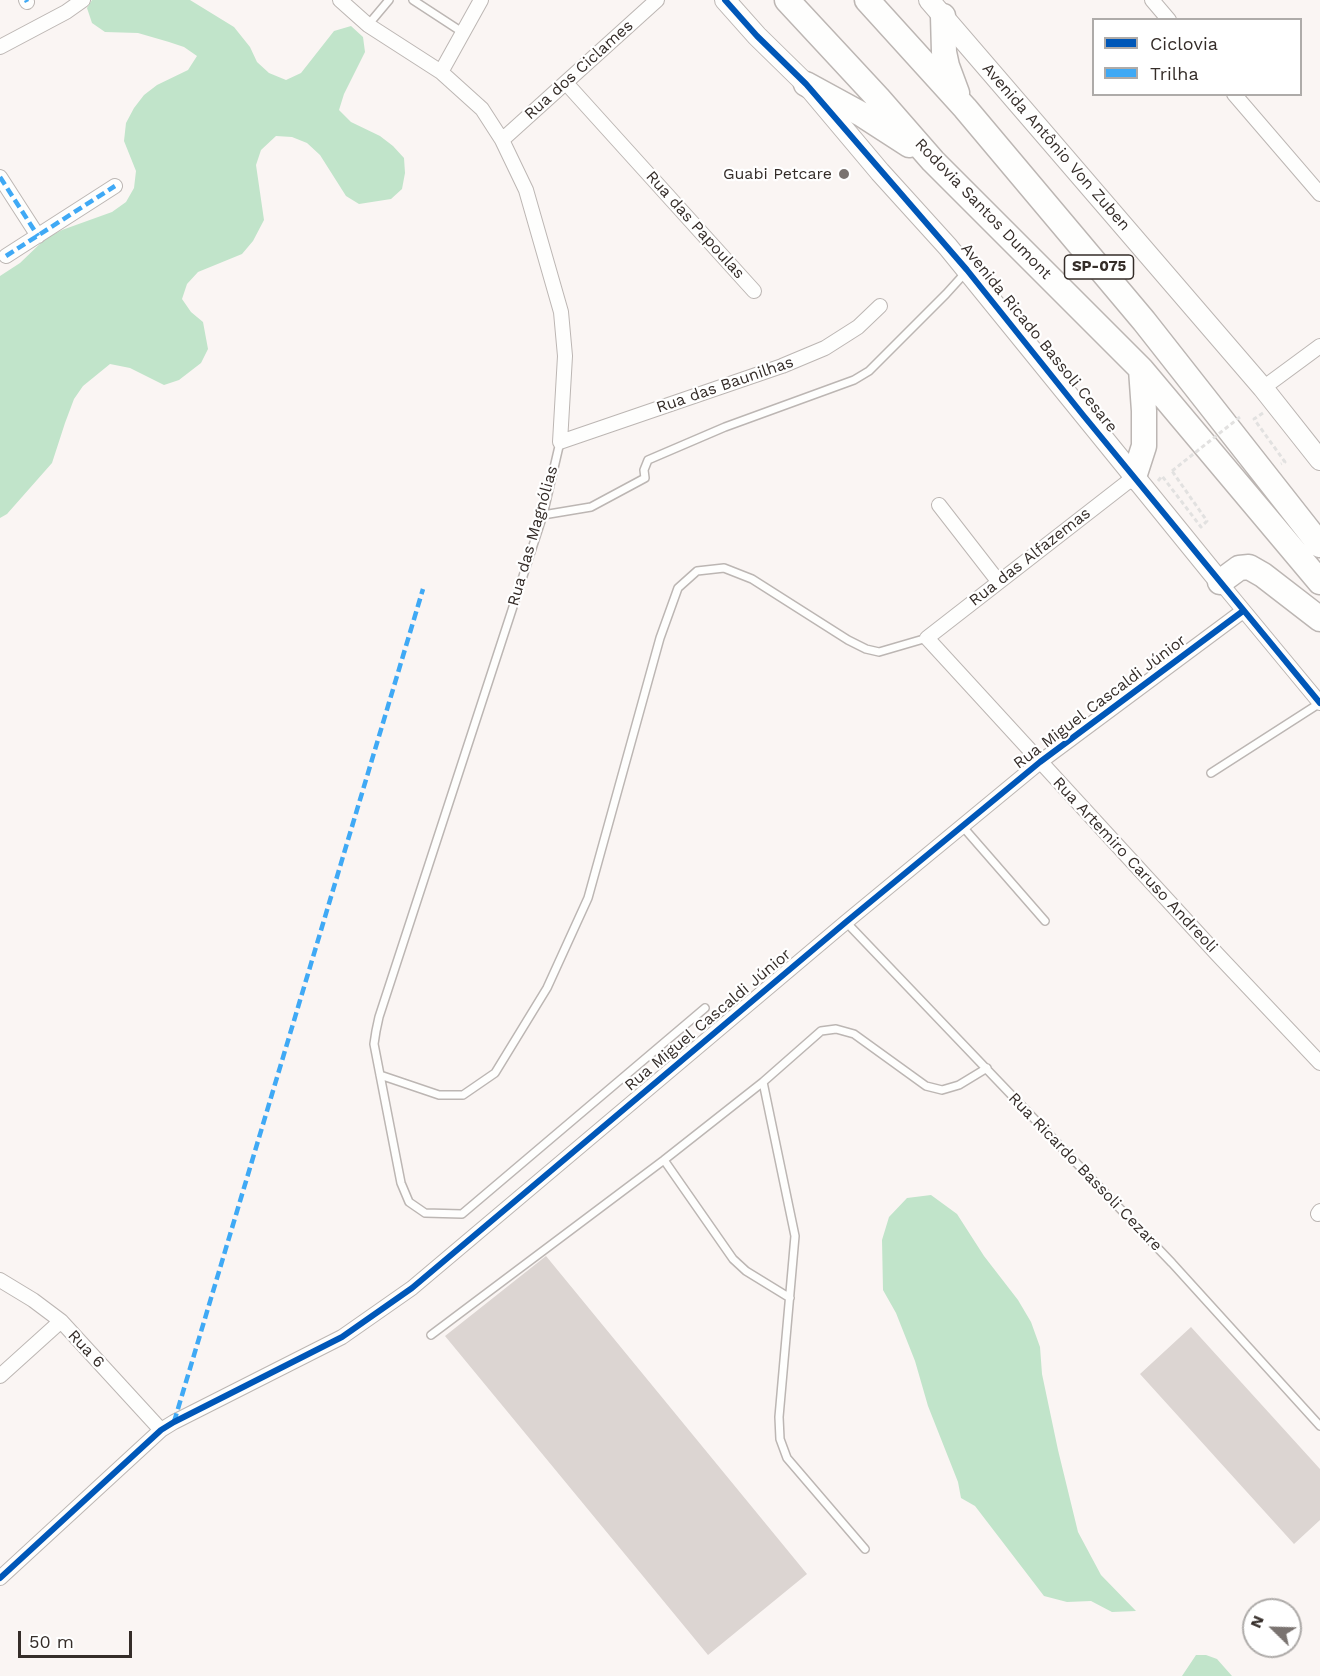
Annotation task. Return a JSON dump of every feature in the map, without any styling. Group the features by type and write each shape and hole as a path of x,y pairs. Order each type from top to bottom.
{"highway":[{"name":"Rodovia Santos Dumont","path":"787,0 933,161 1141,369 1320,582"},
{"name":"SP-075","path":"867,0 965,108 1144,321 1320,545"},
{"path":"936,8 947,66 957,95 965,108"},
{"path":"806,84 861,114 933,161"},
{"path":"1141,369 1144,411 1141,486"},
{"path":"1220,582 1239,568 1249,567 1263,575 1320,619"}],"street":[{"path":"0,47 66,12 83,0"},
{"name":"Rua das Magnólias","path":"340,0 368,25 441,72 482,110 501,140 526,190 561,312 565,356 560,442"},
{"path":"441,72 481,0"},
{"name":"Rua dos Ciclames","path":"501,140 657,0"},
{"name":"Avenida Ricado Bassoli Cesare","path":"725,0 757,36 806,84 968,270 1141,486 1320,703"},
{"path":"1152,0 1167,18"},
{"name":"Avenida Antônio Von Zuben","path":"936,8 1263,388 1320,460"},
{"name":"Rua das Papoulas","path":"566,83 754,291"},
{"path":"1236,96 1320,194"},
{"path":"0,177 38,236"},
{"path":"6,256 115,186"},
{"name":"Rua das Baunilhas","path":"560,442 782,366 825,348 858,327 880,306"},
{"path":"1263,388 1320,346"},
{"name":"Rua das Alfazemas","path":"927,638 998,581 1141,486"},
{"path":"939,504 998,581"},
{"name":"Rua Miguel Cascaldi Júnior","path":"0,1578 161,1430 342,1337 412,1288 846,922 1040,762 1243,611"},
{"name":"Rua Artemiro Caruso Andreoli","path":"927,638 1320,1063"},
{"name":"Rua 6","path":"0,1280 33,1300 61,1321 161,1430"},
{"path":"0,1376 61,1321"}],"lane":[{"path":"368,25 388,0"},
{"path":"413,0 462,32"},
{"path":"543,515 591,507 645,478 644,470 648,460 725,427 854,380 869,371 968,270"},
{"name":"Rua das Magnólias","path":"560,442 543,515 376,1031 374,1044 401,1183 409,1202 424,1213 462,1214 705,1008"},
{"path":"380,1075 439,1095 463,1095 495,1073 547,987 588,898 660,638 678,588 697,571 724,568 752,579 866,649 879,652 927,638"},
{"path":"1211,773 1320,703"},
{"path":"963,827 1045,921"},
{"name":"Rua Ricardo Bassoli Cezare","path":"846,922 1172,1263 1320,1426"},
{"path":"431,1335 664,1160 763,1082 821,1031 836,1029 854,1034 926,1086 942,1090 959,1085 987,1068"},
{"path":"763,1082 795,1236 779,1417 780,1439 787,1458 865,1549"},
{"path":"664,1160 733,1259 746,1271 790,1298"}],"path":[{"path":"1275,405 1254,420 1285,462 1279,465"},
{"path":"1141,486 1162,476 1201,527 1207,521 1172,471 1240,417 1246,425"}],"green space":[{"path":"92,0 190,0 234,27 250,47 257,62 269,73 286,80 301,73 334,31 351,26 363,37 365,52 344,94 339,110 351,122 380,136 393,146 404,158 405,173 402,189 391,199 359,204 346,196 320,155 307,143 292,137 276,136 261,150 256,165 264,220 253,241 242,254 198,272 187,284 182,299 191,312 203,322 208,349 201,363 179,380 164,385 130,368 110,364 83,386 74,399 52,463 7,514 0,518 0,276 20,263 46,238 112,212 126,202 134,188 136,171 124,141 126,123 144,95 157,85 188,70 197,56 184,47 138,33 105,32 92,23 87,8"},
{"path":"931,1195 957,1214 1031,1322 1040,1347 1042,1374 1078,1532 1101,1575 1136,1611 1112,1612 1091,1601 1067,1602 1044,1596 975,1506 961,1498 958,1482 928,1406 915,1361 896,1313 883,1290 882,1240 889,1217 907,1198"},
{"path":"1196,1655 1206,1655 1217,1659 1232,1676 1182,1676"}],"building":[{"path":"546,1256 807,1574 708,1655 445,1336"},
{"path":"1191,1327 1320,1469 1320,1520 1294,1544 1140,1374"}],"marked path":[{"path":"0,177 38,236"},
{"path":"6,256 115,186"},
{"path":"174,1422 423,589"}],"cycle path":[{"path":"725,0 757,36 806,84 967,270 1320,703"},
{"path":"0,1578 161,1430 342,1337 412,1288 846,922 1040,762 1243,611"}],"place":[{"name":"Guabi Petcare","path":"844,174"}]}
